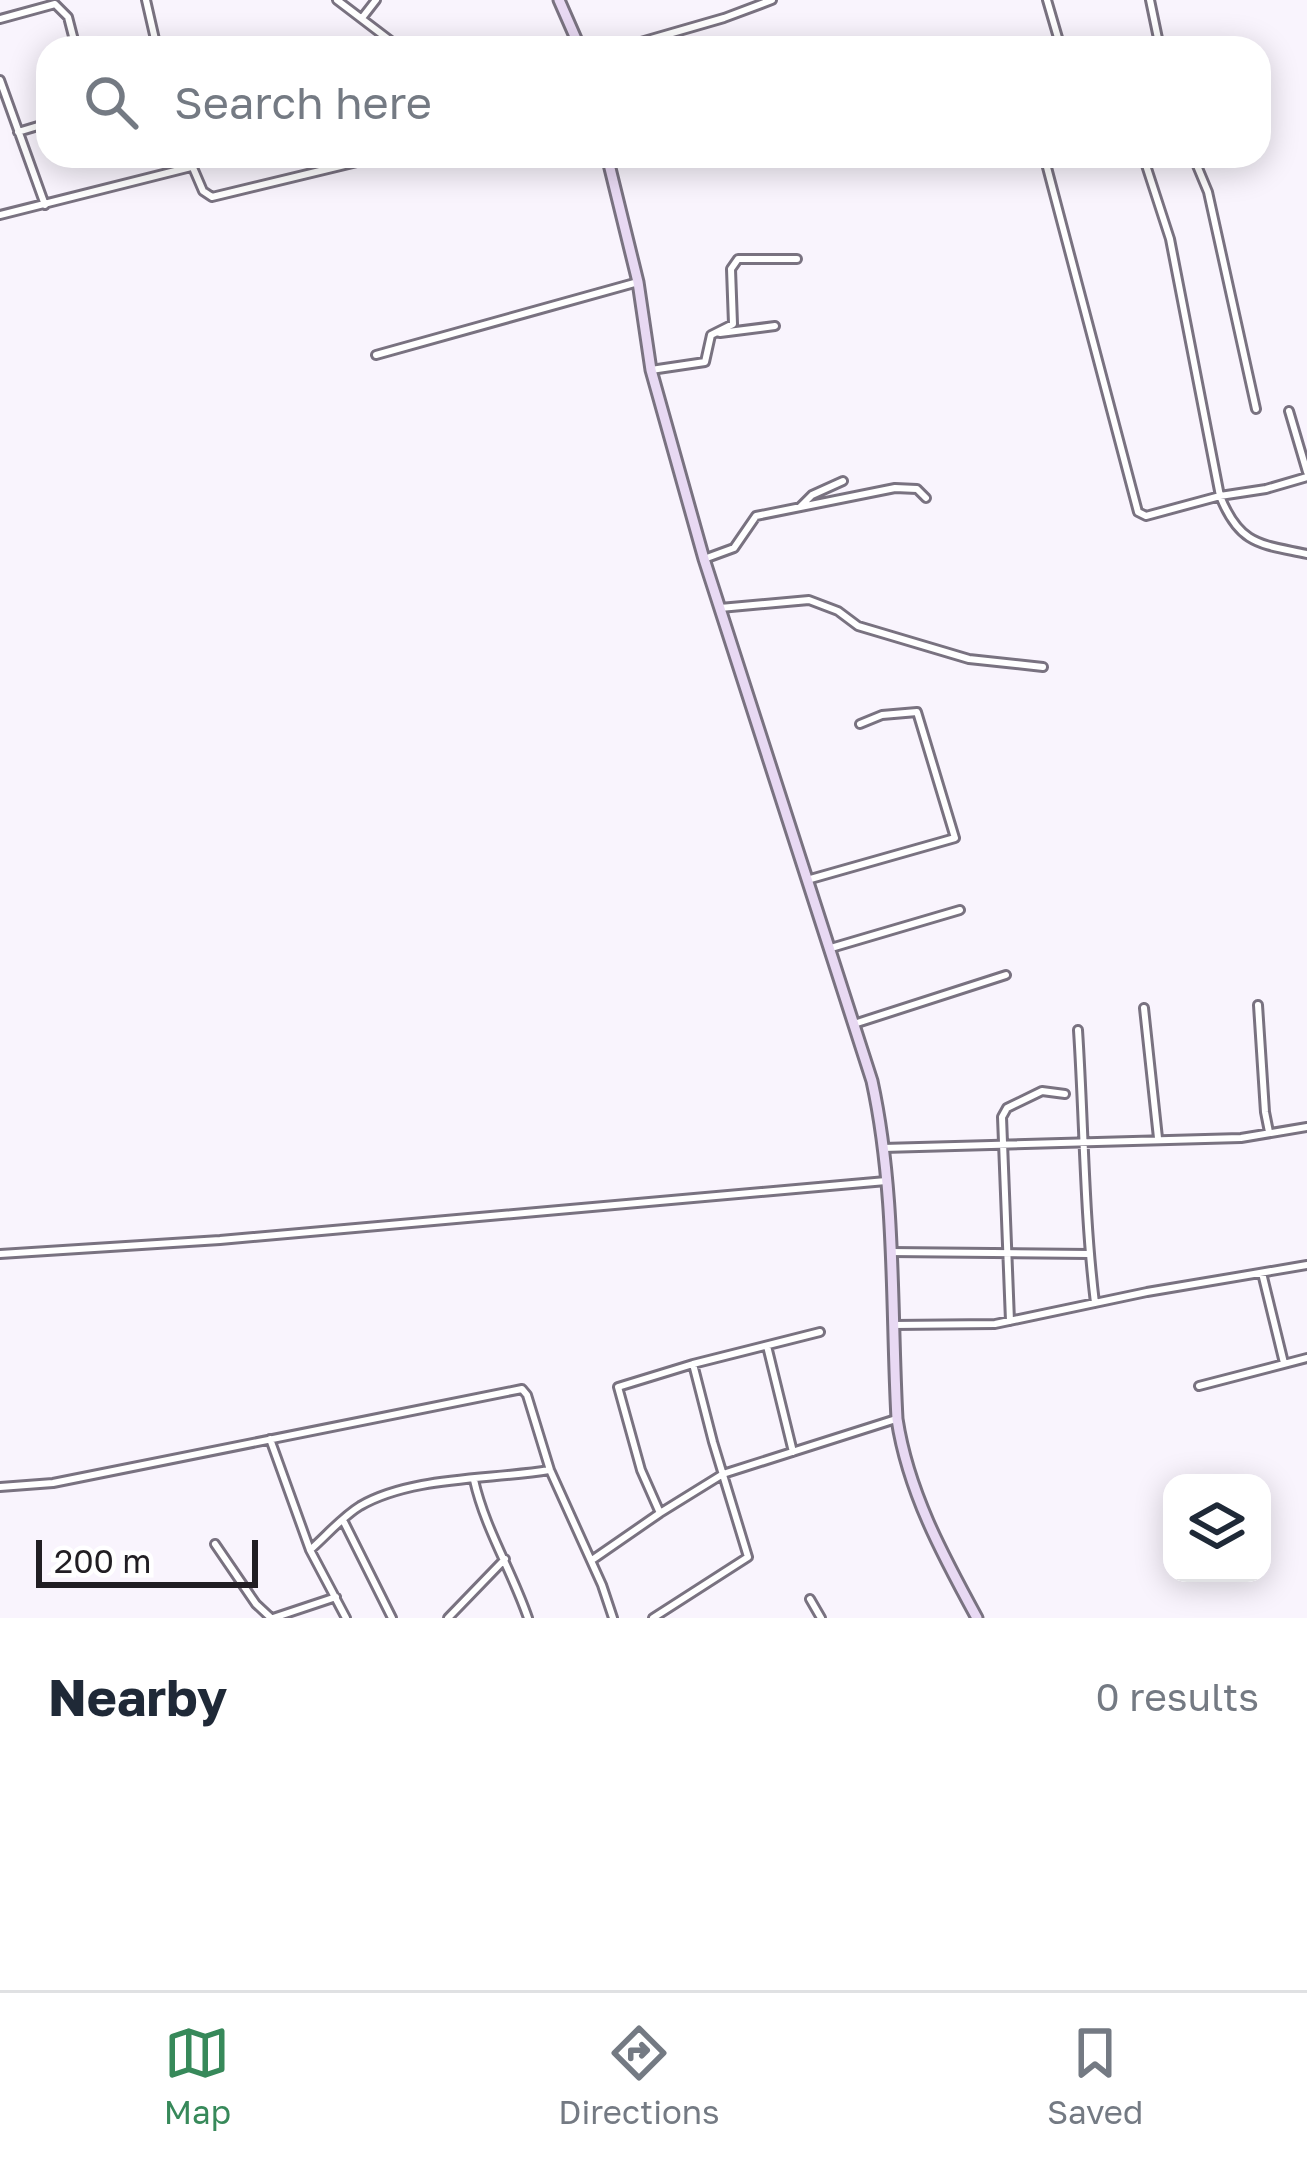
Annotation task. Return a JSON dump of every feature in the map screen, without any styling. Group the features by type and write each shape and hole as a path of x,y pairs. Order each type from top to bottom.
{"main road":[{"path":"559,0 575,36"},
{"path":"610,168 638,282 651,370 704,559 872,1081 886,1181 902,1449 922,1509 977,1618"}],"street":[{"path":"146,0 154,36"},
{"path":"337,0 385,36"},
{"path":"362,18 376,0"},
{"path":"1047,0 1057,36"},
{"path":"1150,0 1158,36"},
{"path":"662,36 767,1"},
{"path":"0,19 55,4 68,17 73,36"},
{"path":"0,80 45,205"},
{"path":"18,132 36,127"},
{"path":"0,215 187,168"},
{"path":"192,168 203,191 212,197 332,168"},
{"path":"1047,168 1138,512 1146,516 1307,475 1289,411"},
{"path":"1148,168 1170,239 1225,509 1256,543 1307,554"},
{"path":"1198,168 1208,192 1256,409"},
{"path":"711,334 733,324 731,269 738,260 797,260"},
{"path":"376,355 638,282"},
{"path":"711,334 776,326"},
{"path":"651,370 705,362 711,334"},
{"path":"800,507 812,495 843,482"},
{"path":"704,559 731,551 756,516 896,488 917,489 926,497"},
{"path":"720,608 808,600 838,611 858,626 970,658 1043,667"},
{"path":"806,880 955,838 916,712 882,715 860,724"},
{"path":"831,948 960,910"},
{"path":"854,1024 1006,975"},
{"path":"1258,1006 1269,1132"},
{"path":"1144,1008 1158,1138"},
{"path":"1078,1030 1095,1303"},
{"path":"1010,1321 1002,1117 1007,1108 1042,1090 1065,1094"},
{"path":"883,1148 1241,1138 1307,1127"},
{"path":"0,1254 220,1240 886,1181"},
{"path":"890,1252 1089,1254"},
{"path":"893,1325 995,1324 1307,1264"},
{"path":"1262,1274 1284,1363"},
{"path":"659,1513 617,1390 625,1383 820,1332"},
{"path":"767,1346 793,1452"},
{"path":"1199,1386 1307,1358"},
{"path":"653,1618 748,1556 693,1364"},
{"path":"0,1486 53,1483 522,1389 550,1470 614,1618"},
{"path":"592,1560 724,1474 897,1419"},
{"path":"270,1439 310,1550 346,1618"},
{"path":"310,1550 356,1508 380,1496 450,1481 550,1470"},
{"path":"474,1480 483,1516 528,1618"},
{"path":"344,1520 392,1618"},
{"path":"215,1544 256,1604 272,1618 336,1598"},
{"path":"448,1618 505,1559"},
{"path":"810,1599 821,1618"}]}
